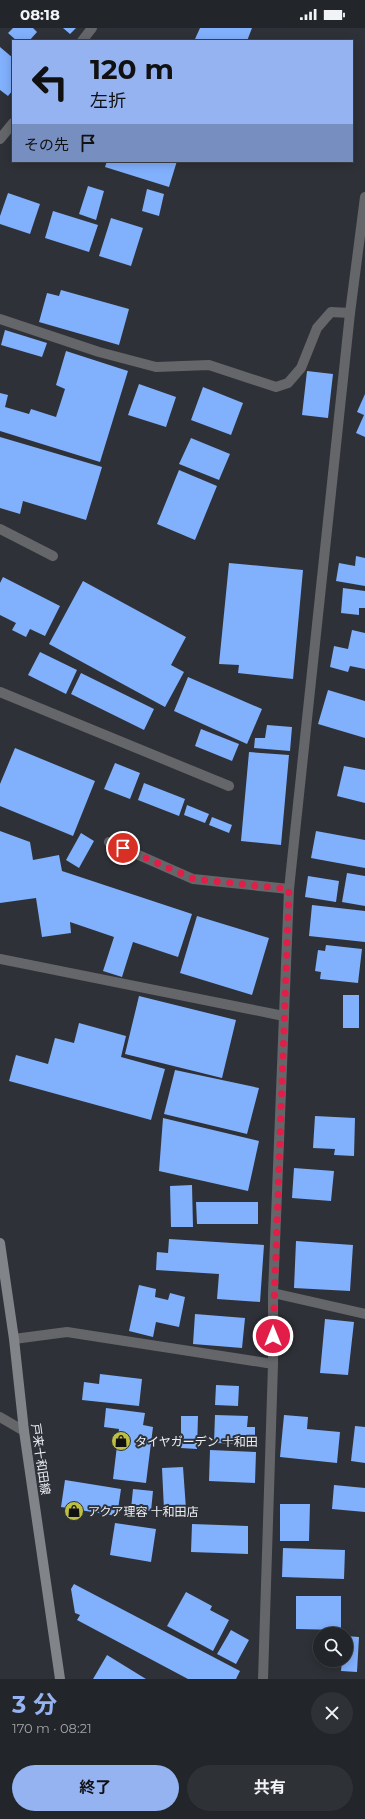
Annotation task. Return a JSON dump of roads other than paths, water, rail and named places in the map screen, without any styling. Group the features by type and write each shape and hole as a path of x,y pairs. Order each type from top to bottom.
{"main road":[{"name":"戸来十和田線","path":"0,1243 14,1338 24,1432 60,1679"}],"street":[{"path":"83,40 92,28"},
{"path":"0,139 12,124"},
{"path":"263,1679 273,1364 273,1293 289,889 350,313 365,197"},
{"path":"0,319 99,352 156,367 209,365 276,386 288,382 301,368 317,328 331,312 350,313"},
{"path":"0,529 53,556"},
{"path":"0,692 229,786"},
{"path":"109,842 194,879 289,889"},
{"path":"0,960 284,1016"},
{"path":"273,1293 365,1314"},
{"path":"14,1338 68,1332 273,1364"},
{"path":"0,1417 24,1432"}],"place":[{"name":"タイヤガーデン 十和田","path":"121,1441"},
{"name":"アクア理容 十和田店","path":"74,1511"}]}
